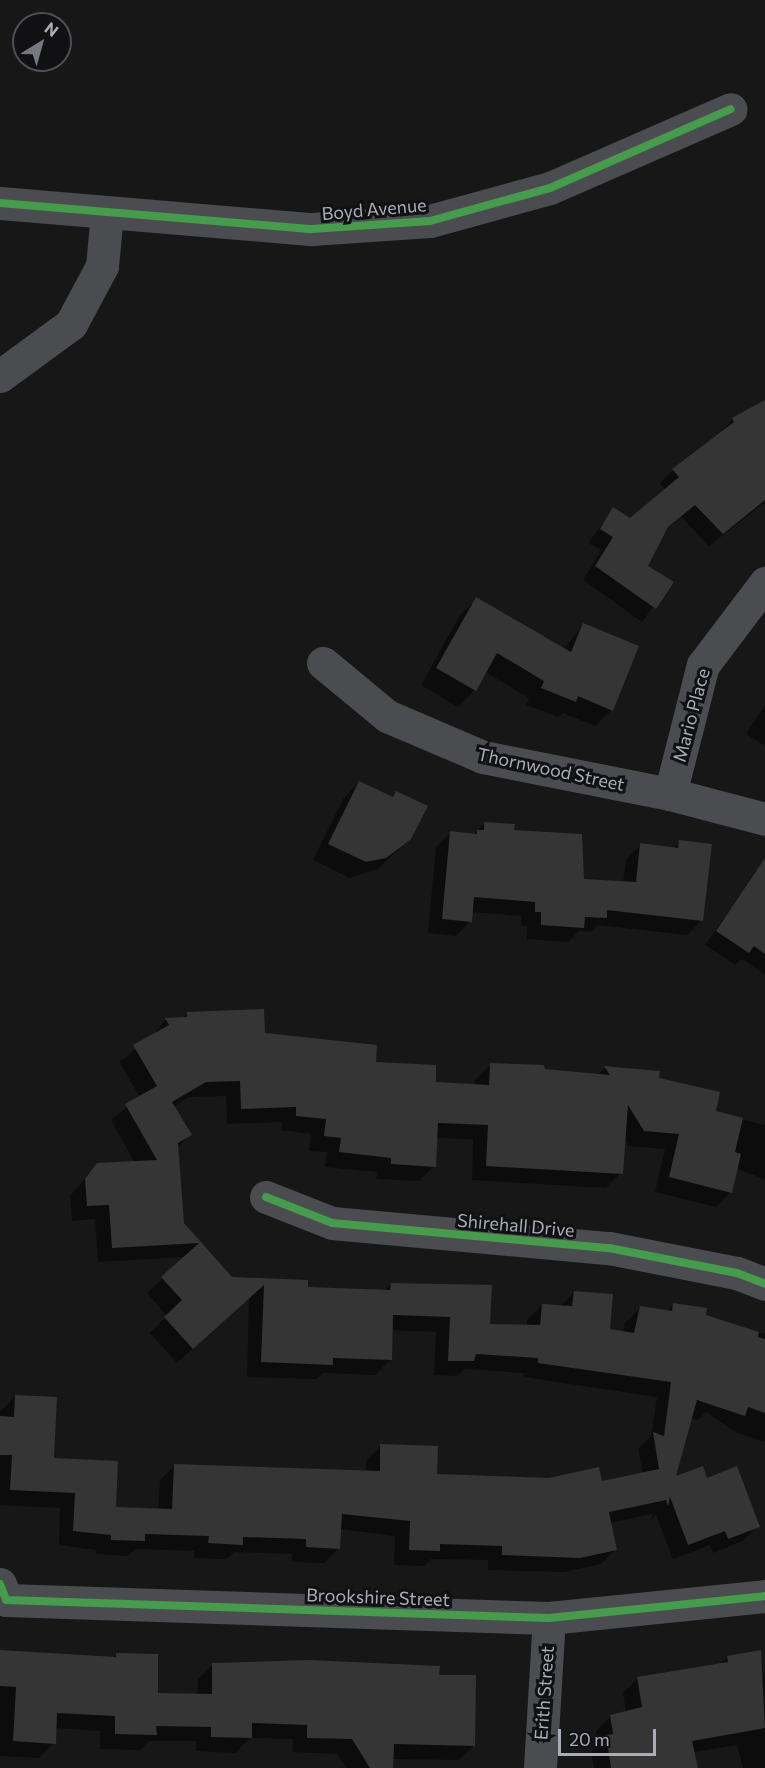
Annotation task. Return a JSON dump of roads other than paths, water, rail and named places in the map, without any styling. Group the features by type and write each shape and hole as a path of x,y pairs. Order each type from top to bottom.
{"street":[{"name":"Boyd Avenue","path":"0,203 312,229 430,221 550,188 731,109"},
{"path":"0,376 70,324 102,266 107,213"},
{"name":"Mario Place","path":"670,794 703,665 765,583"},
{"name":"Thornwood Street","path":"323,663 387,716 483,756 670,794 765,819"},
{"name":"Shirehall Drive","path":"266,1197 332,1222 609,1248 737,1273 765,1284"},
{"name":"Brookshire Street","path":"0,1584 6,1600 549,1618 765,1596"},
{"name":"Erith Street","path":"540,1768 549,1618"}]}
